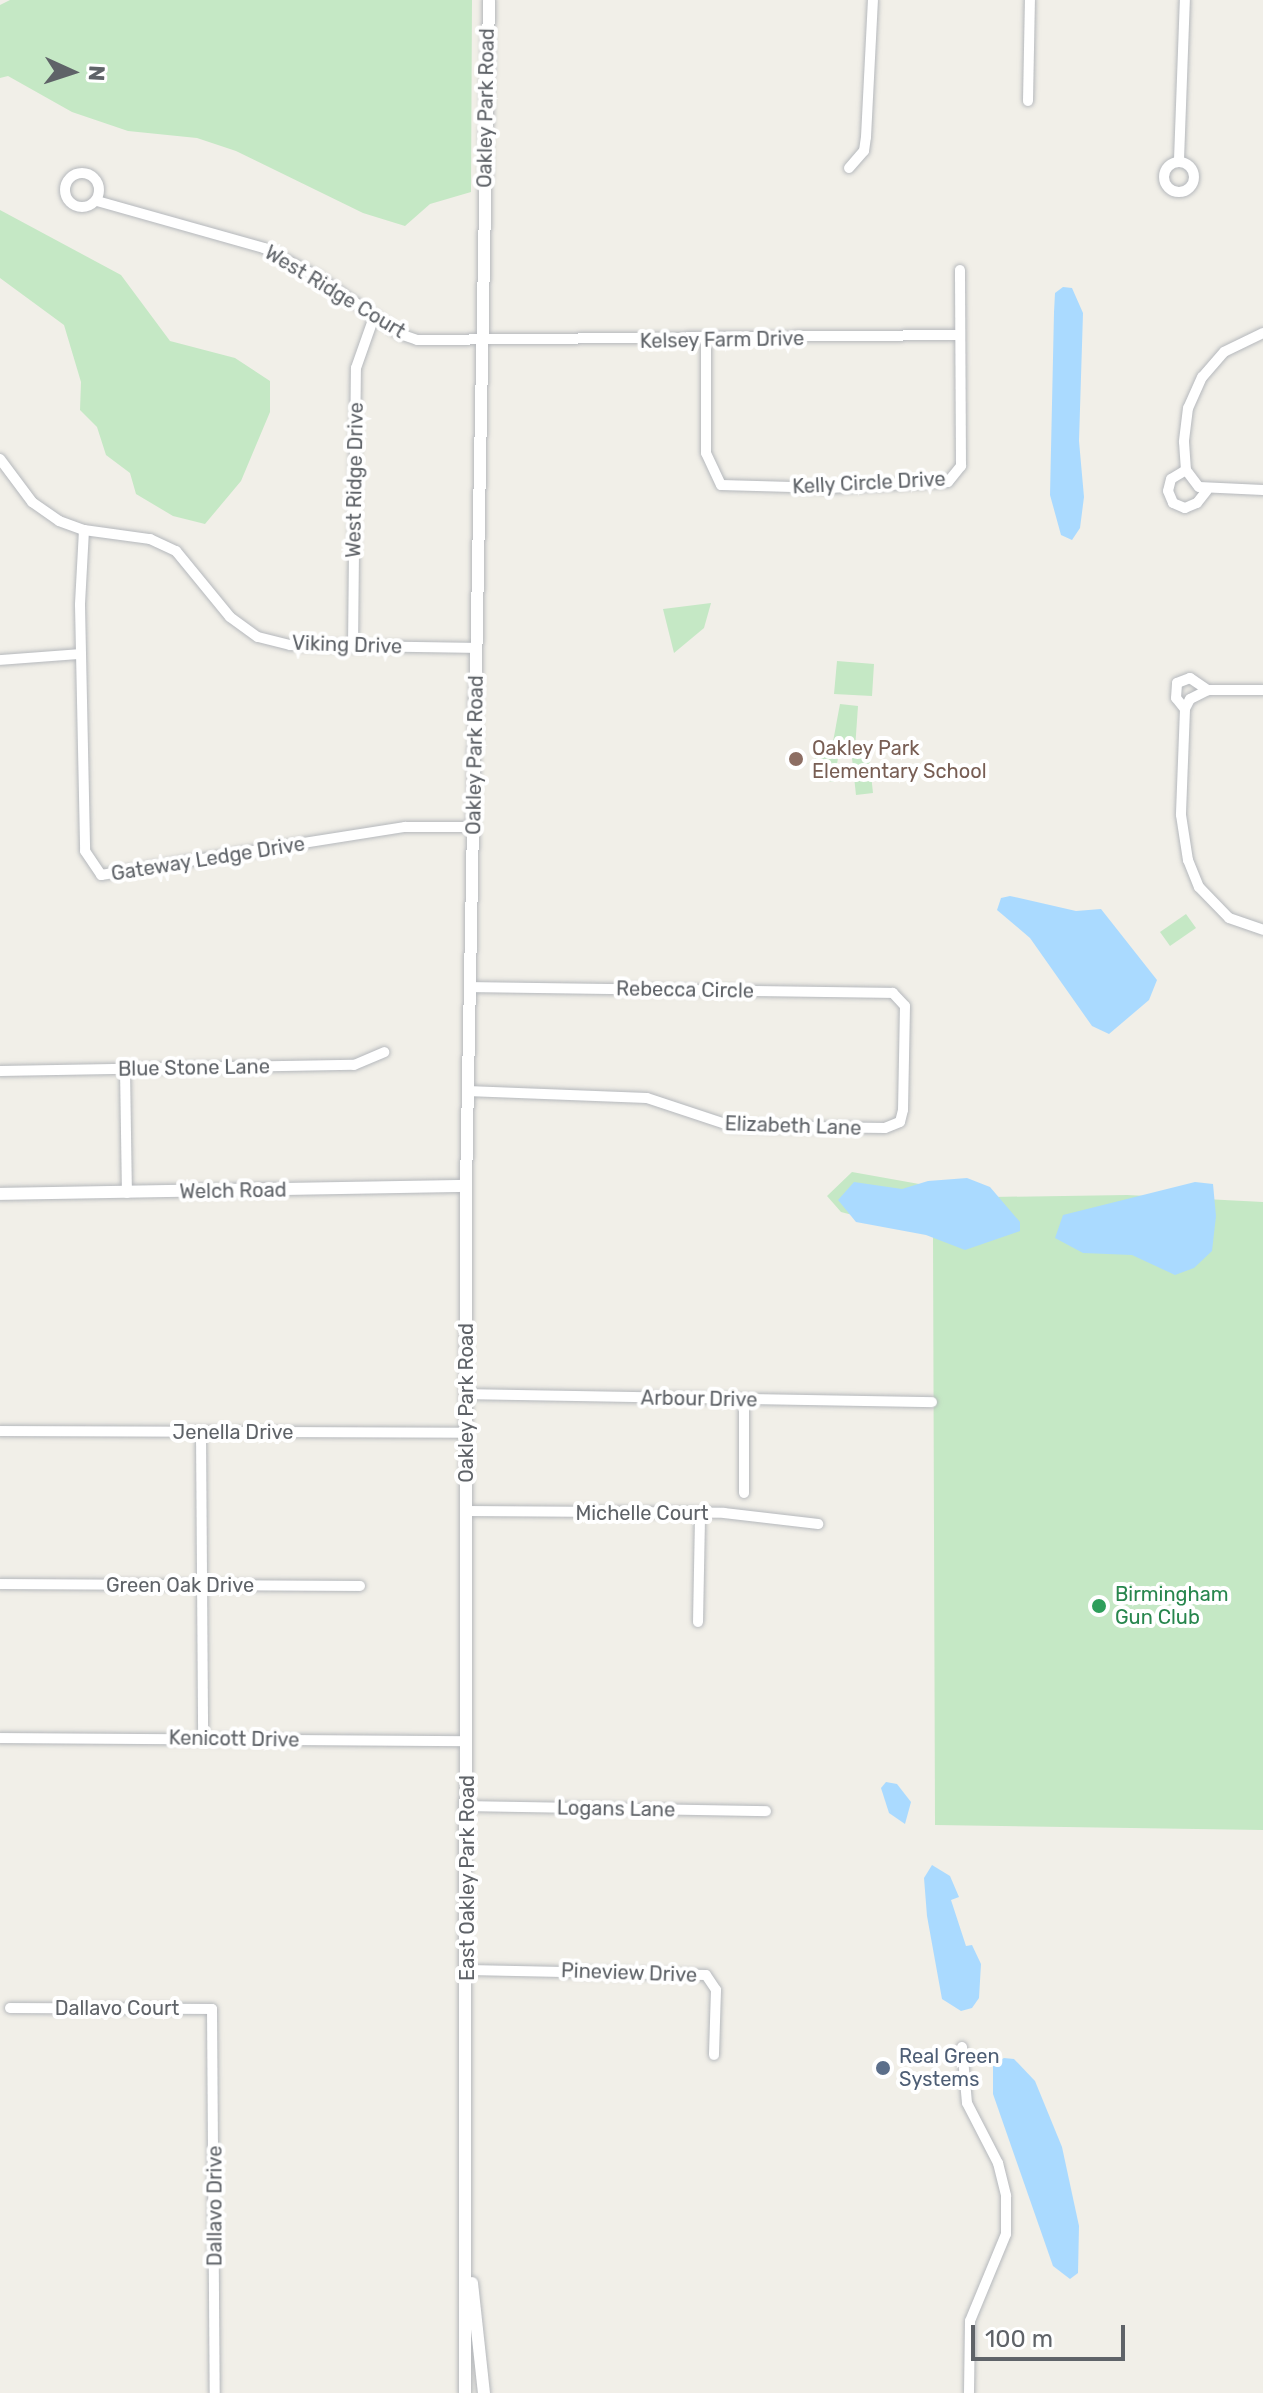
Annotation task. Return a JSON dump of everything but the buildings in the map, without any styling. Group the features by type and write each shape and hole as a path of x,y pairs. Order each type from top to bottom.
{"street":[{"name":"Oakley Park Road","path":"466,1511 467,1091 489,0"},
{"path":"849,168 864,151 866,137 873,0"},
{"path":"1028,101 1030,0"},
{"path":"1179,160 1185,0"},
{"name":"West Ridge Court","path":"97,201 264,248 320,278 374,317 417,340 483,343"},
{"name":"Kelly Circle Drive","path":"706,340 706,453 714,477 721,485 828,488 948,482 958,475 960,270"},
{"name":"West Ridge Drive","path":"353,647 356,368 365,331 374,317"},
{"path":"1263,333 1224,352 1202,377 1188,408 1186,470 1192,482 1207,490 1263,490"},
{"name":"Kelsey Farm Drive","path":"483,343 960,335"},
{"name":"Viking Drive","path":"0,459 32,502 84,530 136,535 176,551 230,617 258,637 290,645 477,648"},
{"path":"1186,470 1171,479 1168,491 1173,503 1185,508 1197,503 1207,490"},
{"name":"Gateway Ledge Drive","path":"84,530 80,654 85,851 101,875 405,827 474,827"},
{"path":"0,660 80,654"},
{"path":"1188,704 1176,698 1177,683 1183,679 1198,681 1208,690"},
{"path":"1188,704 1208,690 1263,690"},
{"path":"1188,704 1181,815 1188,860 1199,887 1229,918 1263,930"},
{"name":"Rebecca Circle","path":"470,987 899,997"},
{"name":"Elizabeth Lane","path":"467,1091 647,1098 731,1126 892,1127 900,1122 903,1110 905,1006 899,997"},
{"name":"Blue Stone Lane","path":"0,1071 354,1065 384,1052"},
{"path":"125,1069 127,1193"},
{"name":"Welch Road","path":"0,1194 466,1186"},
{"name":"Arbour Drive","path":"465,1394 932,1402"},
{"path":"744,1400 744,1493"},
{"name":"Jenella Drive","path":"0,1431 466,1433"},
{"path":"201,1432 203,1738"},
{"name":"Michelle Court","path":"466,1511 700,1514 818,1524"},
{"name":"East Oakley Park Road","path":"465,2393 468,2244 466,1511"},
{"path":"698,1622 700,1514"},
{"name":"Green Oak Drive","path":"0,1584 360,1586"},
{"name":"Kenicott Drive","path":"0,1738 467,1741"},
{"name":"Logans Lane","path":"467,1806 766,1811"},
{"name":"Pineview Drive","path":"468,1970 706,1975 716,1990 714,2055"},
{"name":"Dallavo Court","path":"10,2008 199,2008 212,2009 214,2020"},
{"name":"Dallavo Drive","path":"214,2020 215,2393"},
{"path":"962,2047 967,2103 998,2163 1006,2196 1006,2234 970,2321 969,2393"},
{"name":"East Oakley Park Road","path":"468,2244 484,2393"}],"green space":[{"path":"10,0 472,0 471,192 430,204 405,226 363,213 236,151 197,138 128,131 72,112 8,76 0,78 0,5"},
{"path":"0,210 121,275 170,341 235,358 270,381 270,412 241,481 205,524 173,516 136,494 130,473 106,455 97,427 80,410 81,382 64,325 0,278"},
{"path":"711,603 704,628 674,653 663,609"},
{"path":"837,661 874,664 872,696 834,694"},
{"path":"840,704 858,706 855,749 832,747"},
{"path":"817,748 839,752 834,782 811,778"},
{"path":"869,756 873,793 856,795 852,758"},
{"path":"1186,914 1196,928 1170,946 1160,932"},
{"name":"Birmingham Gun Club","path":"852,1172 992,1197 1127,1195 1263,1202 1263,1830 935,1825 933,1236 841,1212 827,1196"}],"water":[{"path":"1063,287 1072,288 1083,313 1079,441 1084,497 1080,528 1072,540 1061,535 1050,495 1055,293"},
{"path":"1010,896 1076,911 1101,909 1157,980 1149,1000 1109,1034 1092,1026 1030,938 997,910 1001,898"},
{"path":"967,1178 990,1187 1020,1222 1020,1231 965,1250 926,1235 856,1222 838,1200 854,1182 902,1189 928,1181"},
{"path":"1195,1182 1213,1184 1216,1216 1212,1251 1194,1268 1175,1275 1132,1255 1083,1253 1055,1238 1063,1215"},
{"path":"886,1782 897,1784 911,1802 905,1824 889,1813 881,1788"},
{"path":"932,1865 950,1876 959,1897 951,1900 966,1946 972,1945 981,1964 979,1998 972,2008 961,2011 942,1999 927,1916 924,1878"},
{"path":"1004,2058 1014,2059 1035,2081 1062,2147 1079,2226 1078,2273 1070,2279 1053,2266 993,2094 993,2064"}],"place":[{"name":"Oakley Park Elementary School","path":"796,759"},
{"name":"Birmingham Gun Club","path":"1099,1606"},
{"name":"Real Green Systems","path":"883,2068"}]}
